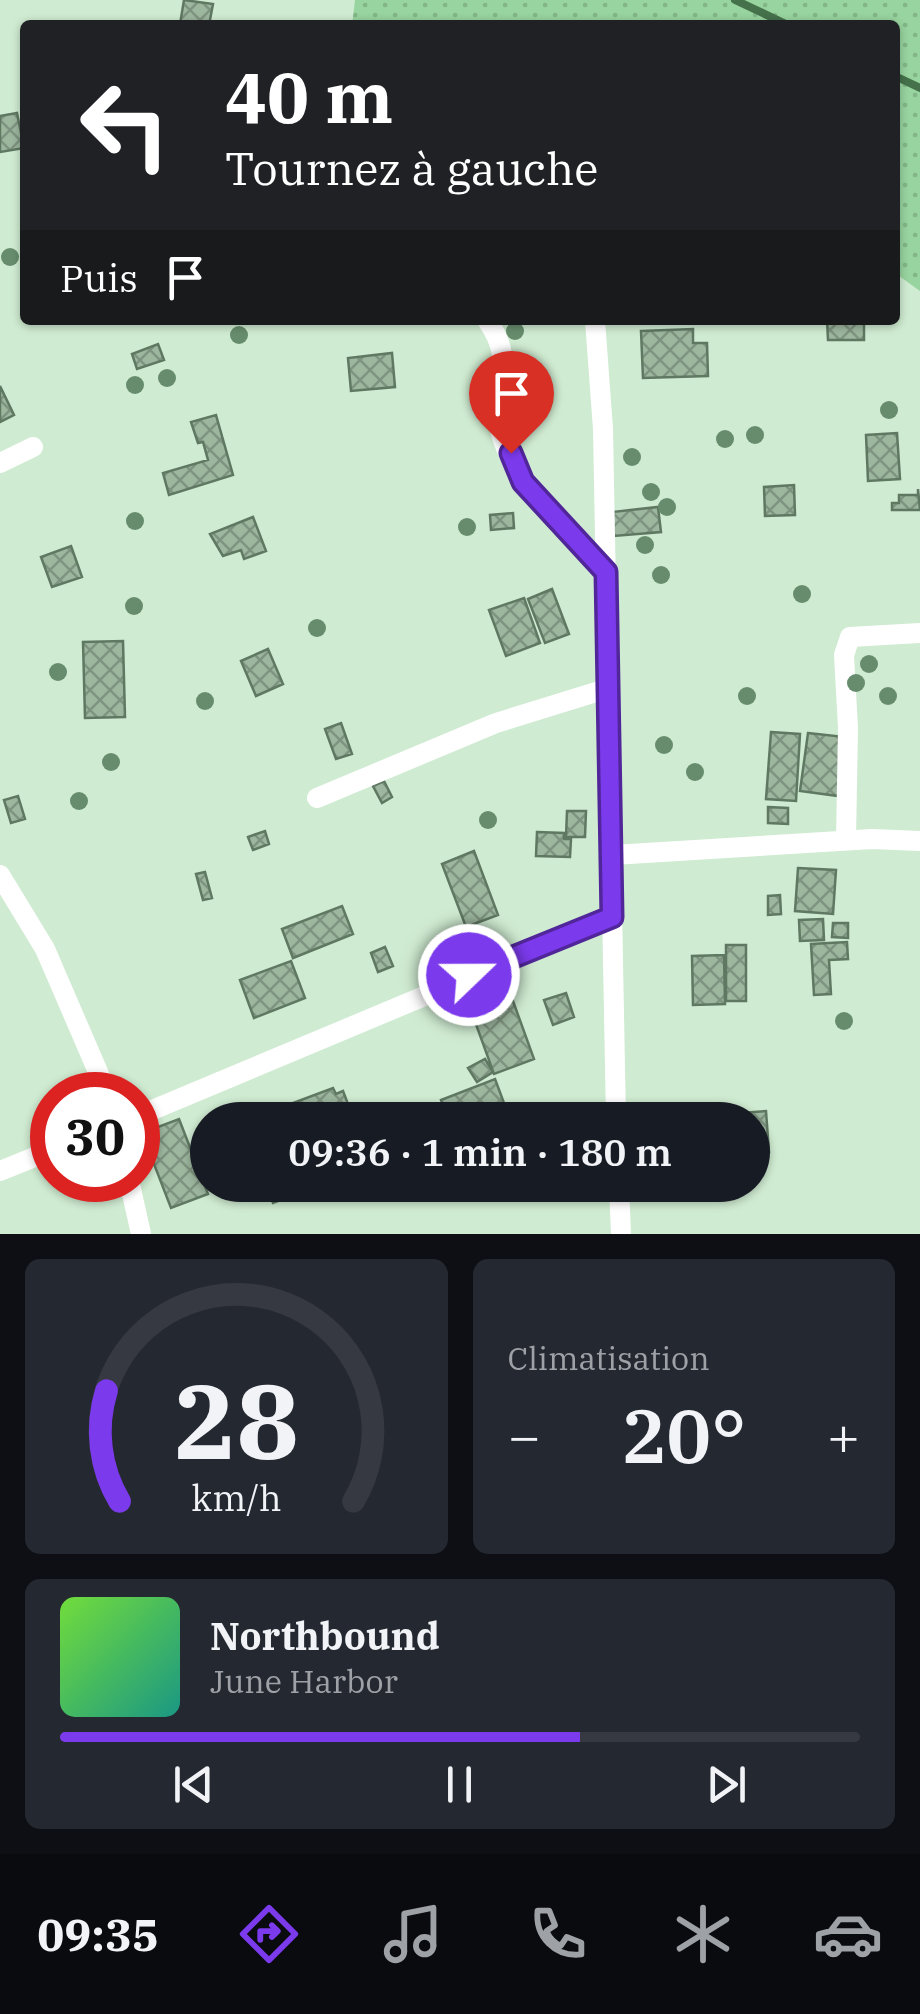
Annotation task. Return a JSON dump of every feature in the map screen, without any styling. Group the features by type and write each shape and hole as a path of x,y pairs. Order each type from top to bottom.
{"street":[{"path":"490,325 504,352 498,424 523,482 606,572"},
{"path":"595,325 603,428 616,1102"},
{"path":"0,463 33,447"},
{"path":"846,840 848,728 844,655 850,637 920,633"},
{"path":"317,798 496,723 609,688"},
{"path":"613,855 846,840 920,841"},
{"path":"0,875 45,950 98,1072"},
{"path":"160,1107 612,917"},
{"path":"0,1170 30,1158"},
{"path":"133,1202 141,1234"},
{"path":"619,1202 621,1234"}],"green space":[{"path":"355,0 920,0 920,291 900,277 900,20 353,20"}],"building":[{"path":"184,0 213,4 210,20 181,20"},
{"path":"17,113 20,149 0,152 0,116"},
{"path":"827,325 864,325 864,340 828,340"},
{"path":"693,329 693,343 707,343 708,376 643,378 641,331"},
{"path":"158,344 164,360 137,369 132,354"},
{"path":"392,353 395,387 351,391 348,358"},
{"path":"0,386 14,415 0,422"},
{"path":"216,415 233,475 169,495 163,473 208,460 191,422"},
{"path":"897,433 900,479 868,481 866,435"},
{"path":"794,485 795,515 765,516 764,487"},
{"path":"918,489 920,510 892,510 892,503 899,503 899,495 918,495"},
{"path":"658,507 661,532 614,536 612,512"},
{"path":"513,513 514,528 491,530 490,515"},
{"path":"253,517 266,551 244,559 241,550 223,556 210,534"},
{"path":"71,546 82,577 52,587 41,557"},
{"path":"552,589 569,634 545,643 528,599"},
{"path":"524,598 540,643 506,656 489,610"},
{"path":"123,641 125,717 85,718 83,642"},
{"path":"268,649 283,684 256,696 241,661"},
{"path":"341,723 352,754 336,759 325,729"},
{"path":"771,732 800,734 796,801 766,799"},
{"path":"808,733 845,737 838,796 800,791"},
{"path":"384,781 392,797 382,803 373,786"},
{"path":"18,796 25,819 11,823 4,800"},
{"path":"768,807 788,808 788,824 768,823"},
{"path":"567,811 586,811 585,837 566,837"},
{"path":"265,831 269,844 253,850 248,837"},
{"path":"537,832 564,833 564,839 571,839 570,857 536,856"},
{"path":"474,851 498,915 466,927 442,864"},
{"path":"798,868 836,870 833,914 795,911"},
{"path":"205,872 212,898 203,900 196,874"},
{"path":"780,895 781,914 768,915 768,896"},
{"path":"342,906 353,934 293,958 282,929"},
{"path":"823,919 824,940 800,941 799,920"},
{"path":"833,923 848,923 848,938 832,937"},
{"path":"847,942 848,959 829,960 831,994 814,995 811,944"},
{"path":"726,945 746,945 746,1001 726,1001"},
{"path":"385,947 393,966 378,972 371,953"},
{"path":"724,955 725,1004 693,1005 692,956"},
{"path":"291,961 305,998 254,1018 240,980"},
{"path":"509,990 534,1059 494,1074 469,1005"},
{"path":"566,993 574,1017 553,1025 544,1000"},
{"path":"485,1059 493,1072 477,1082 468,1068"},
{"path":"495,1079 504,1102 442,1102"},
{"path":"333,1088 336,1094 343,1091 347,1102 296,1102"},
{"path":"179,1119 190,1147 190,1201 171,1208 160,1180 160,1126"}],"waterway":[{"path":"735,0 777,20"},
{"path":"900,78 920,88"}],"route":[{"path":"469,975 612,917 606,572 523,482 511,453"}]}
